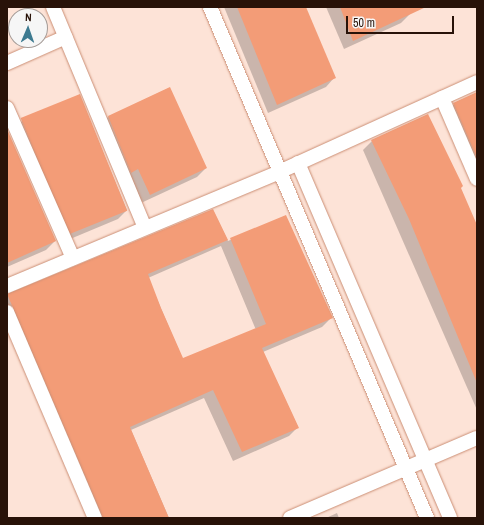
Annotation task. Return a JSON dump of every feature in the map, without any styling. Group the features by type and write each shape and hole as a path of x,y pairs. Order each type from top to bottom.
{"street":[{"path":"54,7 145,228"},
{"path":"210,7 404,468 427,518"},
{"path":"7,63 66,37"},
{"path":"7,286 279,172 477,82"},
{"path":"442,98 477,178"},
{"path":"7,108 73,258"},
{"path":"298,163 450,518"},
{"path":"7,312 95,518"},
{"path":"290,518 477,438"}],"building":[{"path":"237,7 306,7 336,78 277,105"},
{"path":"340,7 426,7 353,41"},
{"path":"170,87 207,168 150,195 138,169 131,173 108,116"},
{"path":"477,92 477,158 453,103"},
{"path":"80,94 127,211 68,235 21,118"},
{"path":"428,114 463,186 461,188 477,225 477,383 409,219 371,140"},
{"path":"7,129 56,241 7,263"},
{"path":"213,209 228,240 148,274 161,308 183,358 266,324 230,238 286,215 333,318 262,348 299,428 242,452 213,390 130,427 169,518 103,518 7,294"}]}
